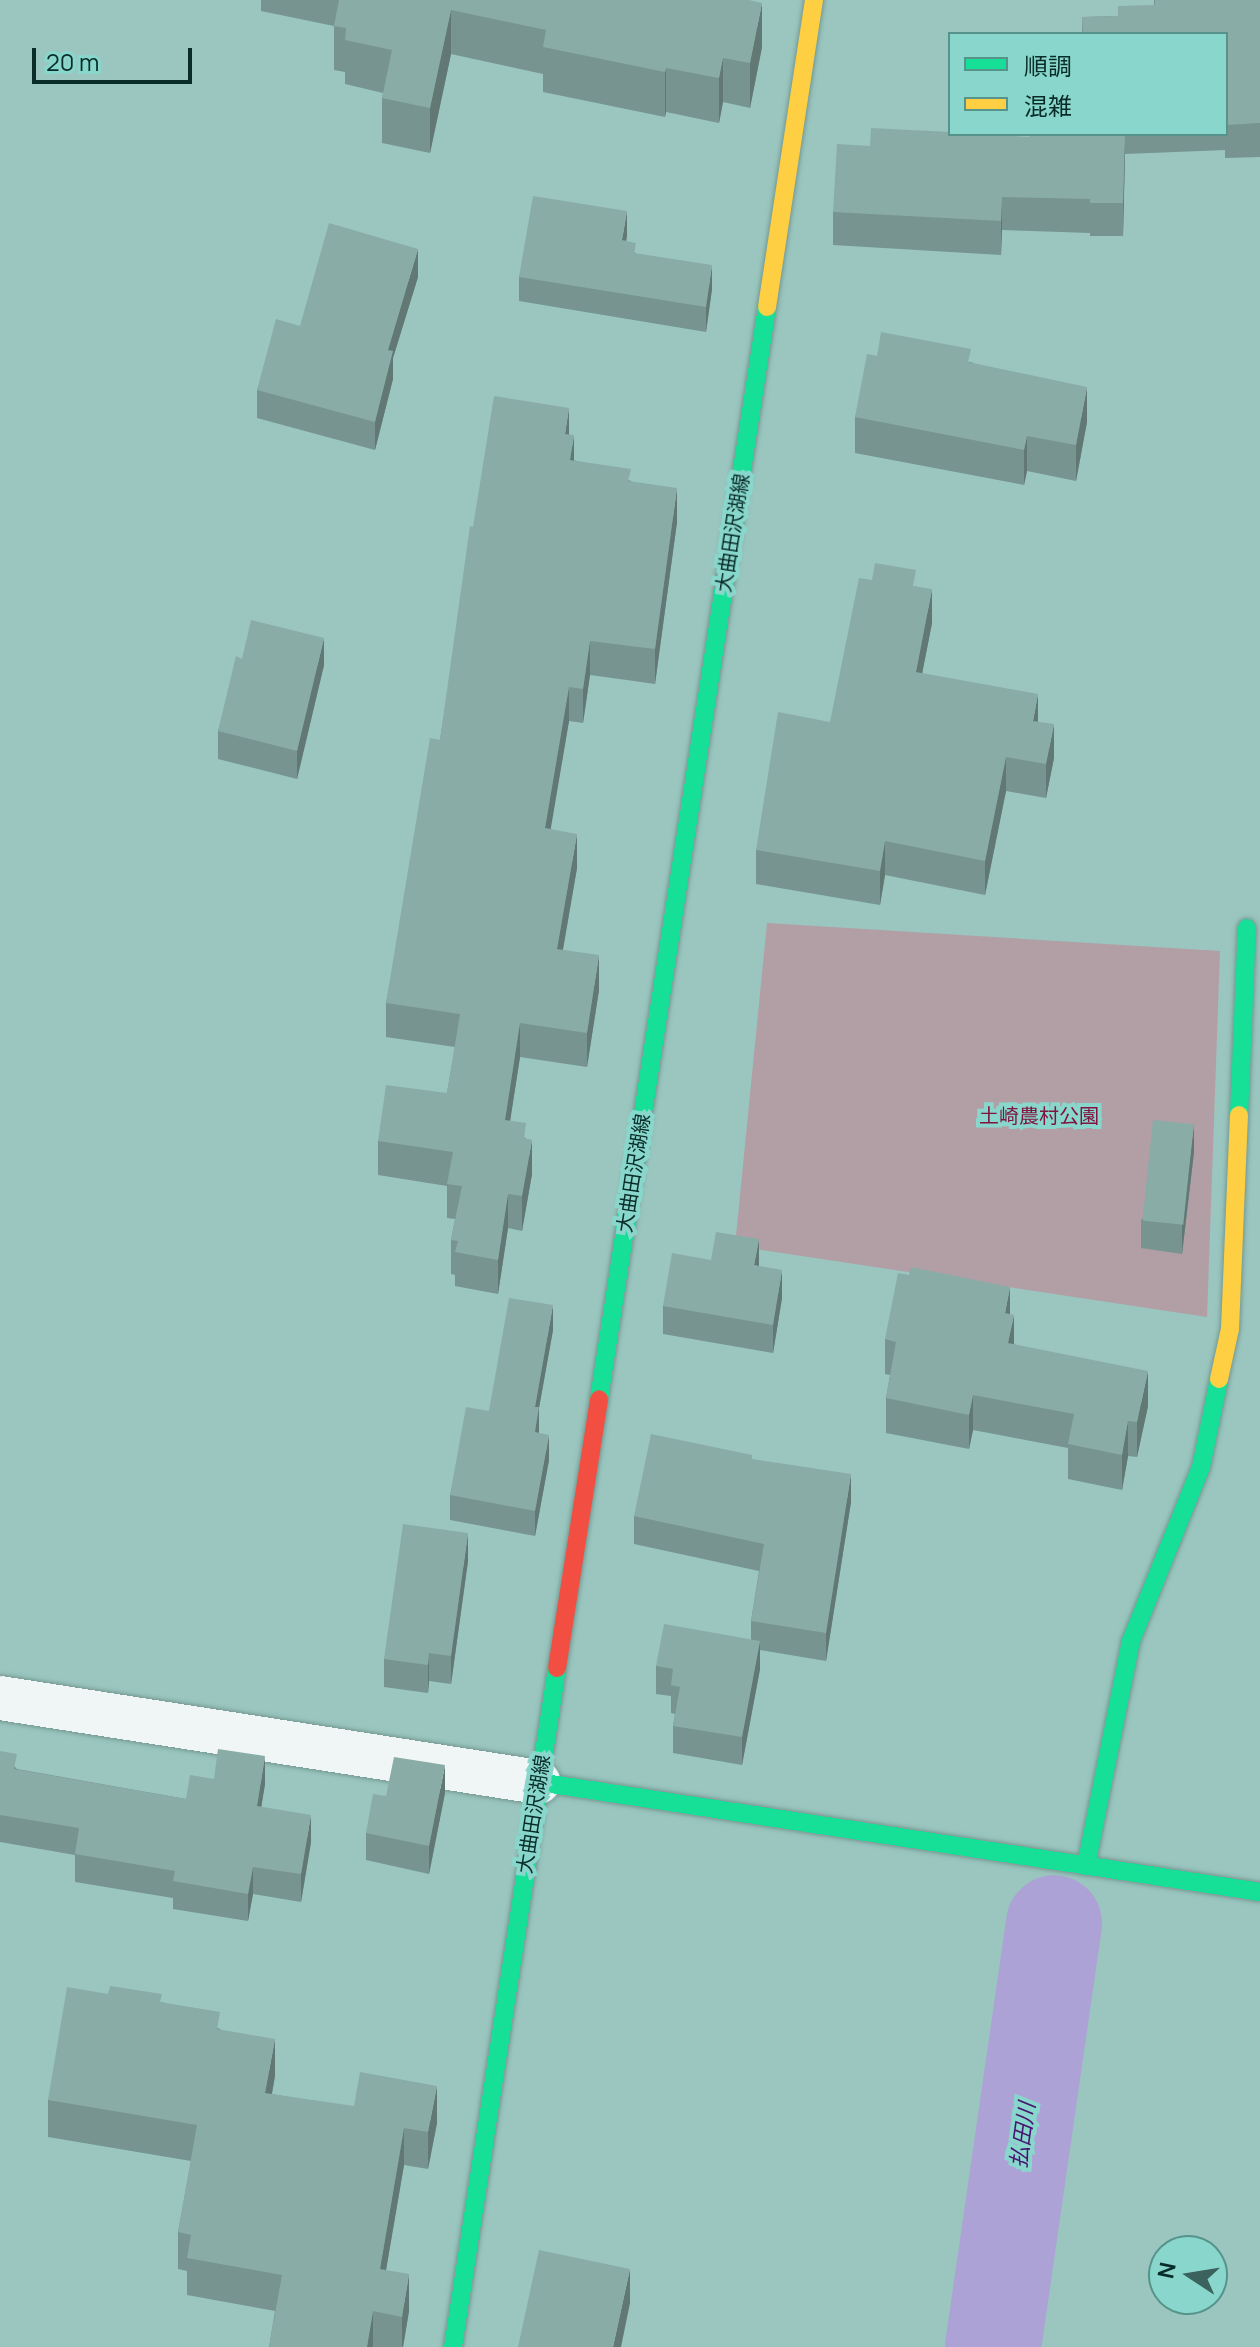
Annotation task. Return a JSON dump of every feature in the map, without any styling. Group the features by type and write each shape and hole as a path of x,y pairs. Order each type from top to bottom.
{"main road":[{"name":"大曲田沢湖線","path":"453,2347 814,0"},
{"path":"1086,1866 1131,1641 1201,1467 1230,1329 1247,928"},
{"path":"538,1782 1260,1892"}],"street":[{"path":"0,1698 538,1782"}],"green space":[{"name":"土崎農村公園","path":"767,923 1220,951 1207,1317 735,1246"}],"building":[{"path":"339,0 749,0 762,3 750,63 723,58 719,78 666,68 665,72 543,47 546,30 451,10 430,108 382,98 392,50 345,40 346,28 334,26"},
{"path":"1155,0 1260,0 1260,123 1228,125 1228,32 1083,32 1082,17 1118,16 1118,6 1155,5"},
{"path":"871,128 948,132 948,136 1125,136 1123,203 1002,197 1001,221 833,212 837,144 870,146"},
{"path":"533,196 627,211 622,240 636,243 634,253 712,265 706,307 519,277"},
{"path":"329,223 418,249 388,350 393,351 375,422 257,390 276,319 300,326"},
{"path":"881,332 971,349 968,362 1087,387 1076,445 1027,436 1024,450 855,417 867,354 877,356"},
{"path":"494,396 569,408 565,434 574,435 570,460 631,469 628,481 677,488 655,649 590,641 583,689 569,687 545,828 577,834 557,949 599,955 587,1033 520,1023 505,1120 526,1123 524,1138 532,1140 522,1196 508,1194 498,1260 455,1252 458,1241 451,1240 462,1186 447,1184 453,1152 378,1141 386,1085 447,1093 460,1014 386,1003 430,738 440,740 470,526 473,527"},
{"path":"875,563 916,570 913,586 932,589 916,672 1038,694 1033,721 1054,724 1046,764 1006,757 985,861 885,841 880,871 756,850 778,712 830,722 859,578 872,580"},
{"path":"251,620 324,638 297,751 218,731 236,656 242,659"},
{"path":"1153,1120 1194,1124 1183,1225 1142,1220"},
{"path":"716,1232 759,1239 754,1265 782,1270 773,1325 663,1306 672,1253 711,1260"},
{"path":"911,1267 1010,1287 1005,1313 1014,1315 1008,1343 1148,1371 1137,1422 1128,1421 1122,1455 1068,1444 1074,1414 973,1395 969,1415 886,1398 896,1342 885,1339 898,1273 909,1275"},
{"path":"509,1298 553,1305 535,1407 539,1407 535,1432 549,1435 535,1511 450,1495 466,1407 489,1411"},
{"path":"651,1434 752,1455 752,1459 851,1474 826,1633 751,1621 764,1544 634,1516"},
{"path":"403,1524 468,1533 451,1656 429,1653 428,1665 384,1659"},
{"path":"664,1624 760,1641 742,1737 673,1726 680,1687 671,1685 673,1669 656,1666"},
{"path":"218,1749 265,1756 257,1806 311,1815 301,1874 253,1867 248,1894 173,1881 175,1871 75,1854 79,1828 0,1815 0,1751 17,1754 14,1769 186,1799 190,1775 214,1779"},
{"path":"394,1757 445,1765 429,1846 366,1833 373,1794 386,1796"},
{"path":"110,1986 162,1994 160,2002 220,2012 217,2029 275,2039 265,2093 354,2106 360,2072 437,2086 428,2132 404,2128 380,2269 409,2274 402,2317 373,2311 367,2347 269,2347 282,2275 187,2258 191,2235 178,2232 197,2125 48,2100 67,1987 108,1994"},
{"path":"539,2250 630,2269 613,2347 518,2347"}],"waterway":[{"name":"払田川","path":"993,2347 1054,1923"}],"traffic: fast":[{"path":"599,1399 767,307"},
{"path":"1239,1115 1247,928"},
{"path":"1086,1866 1131,1641 1201,1467 1219,1379"},
{"path":"453,2347 557,1668"},
{"path":"538,1782 1260,1892"}],"traffic: slow":[{"path":"767,307 814,0"},
{"path":"1219,1379 1230,1329 1239,1115"}],"traffic: jam":[{"path":"557,1668 599,1399"}]}
